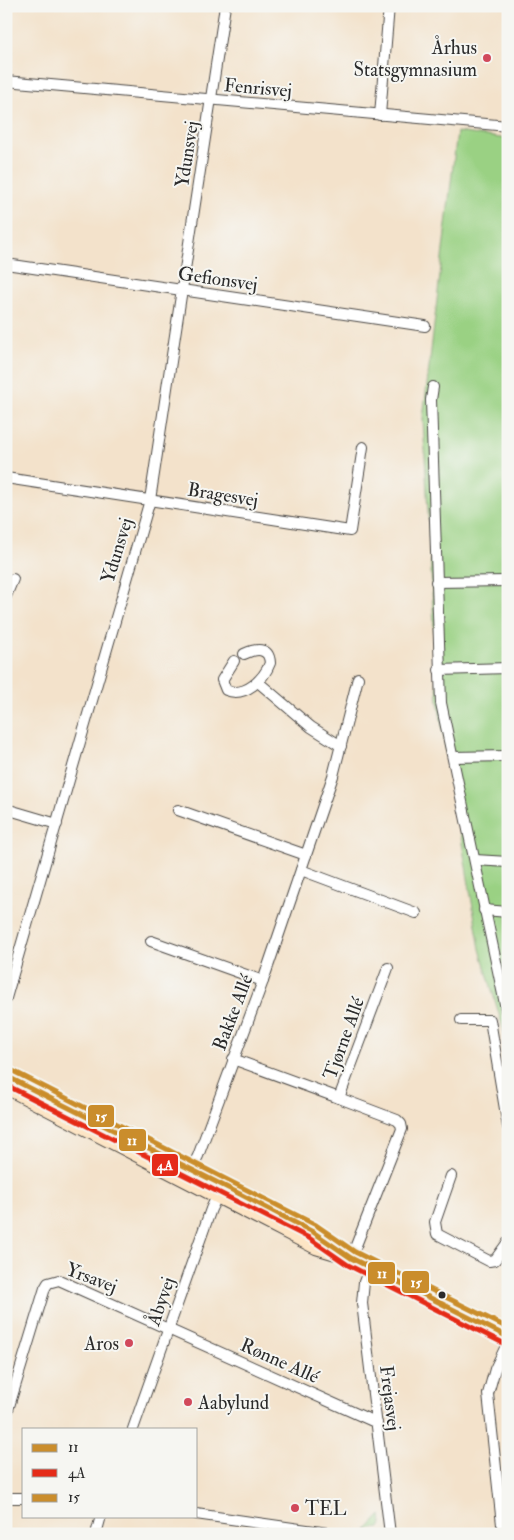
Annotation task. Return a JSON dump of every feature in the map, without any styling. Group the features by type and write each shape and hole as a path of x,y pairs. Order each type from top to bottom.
{"street":[{"name":"Ydunsvej","path":"6,998 150,500 225,6"},
{"path":"380,115 389,6"},
{"name":"Fenrisvej","path":"6,81 212,101 508,126"},
{"name":"Gefionsvej","path":"6,264 425,326"},
{"path":"434,387 431,400 440,703 507,1014"},
{"name":"Bragesvej","path":"6,478 350,532 363,447"},
{"path":"6,596 13,579"},
{"path":"436,582 508,580"},
{"path":"234,661 222,680 226,690 237,692 258,682 268,668 270,658 263,650 252,650 244,654"},
{"path":"439,670 508,668"},
{"name":"Bakke Allé","path":"188,1175 198,1156 263,981 301,870 333,776 358,678"},
{"path":"258,682 297,717 341,746"},
{"path":"453,757 508,756"},
{"path":"6,809 57,824"},
{"path":"178,810 306,855"},
{"path":"475,860 508,862"},
{"path":"301,870 416,913"},
{"path":"484,910 508,912"},
{"path":"151,941 263,981"},
{"name":"Tjørne Allé","path":"233,1059 340,1098 388,968"},
{"path":"461,1020 490,1020 508,1127"},
{"path":"6,1076 188,1175"},
{"path":"6,1087 220,1191 316,1247 351,1258 508,1337"},
{"path":"340,1098 397,1120 401,1124 402,1129 351,1258"},
{"path":"451,1176 435,1222 437,1234 489,1261 495,1260 508,1242"},
{"name":"Åbyvej","path":"132,1428 220,1191"},
{"name":"Frejasvej","path":"370,1268 364,1282 362,1303 390,1534"},
{"name":"Yrsavej","path":"6,1416 48,1283 64,1281 168,1329"},
{"name":"Rønne Allé","path":"168,1329 377,1423"},
{"path":"503,1534 488,1394 493,1376 508,1342"},
{"path":"6,1498 22,1498"},
{"path":"198,1514 335,1534"},
{"path":"96,1534 100,1518"}],"green space":[{"path":"457,132 508,139 508,1045 480,949 438,702 423,418"},
{"path":"381,1515 382,1524 380,1528 367,1530"}],"transit line":[{"name":"15","path":"9,1069 316,1225 355,1252 508,1328"},
{"name":"11","path":"6,1076 238,1193 313,1232 351,1258 508,1337"},
{"name":"4A","path":"6,1085 309,1238 348,1265 505,1344"}],"place":[{"name":"Århus Statsgymnasium","path":"487,58"},
{"name":"Aros","path":"129,1343"},
{"name":"Aabylund","path":"188,1402"},
{"name":"TEL","path":"295,1508"}]}
